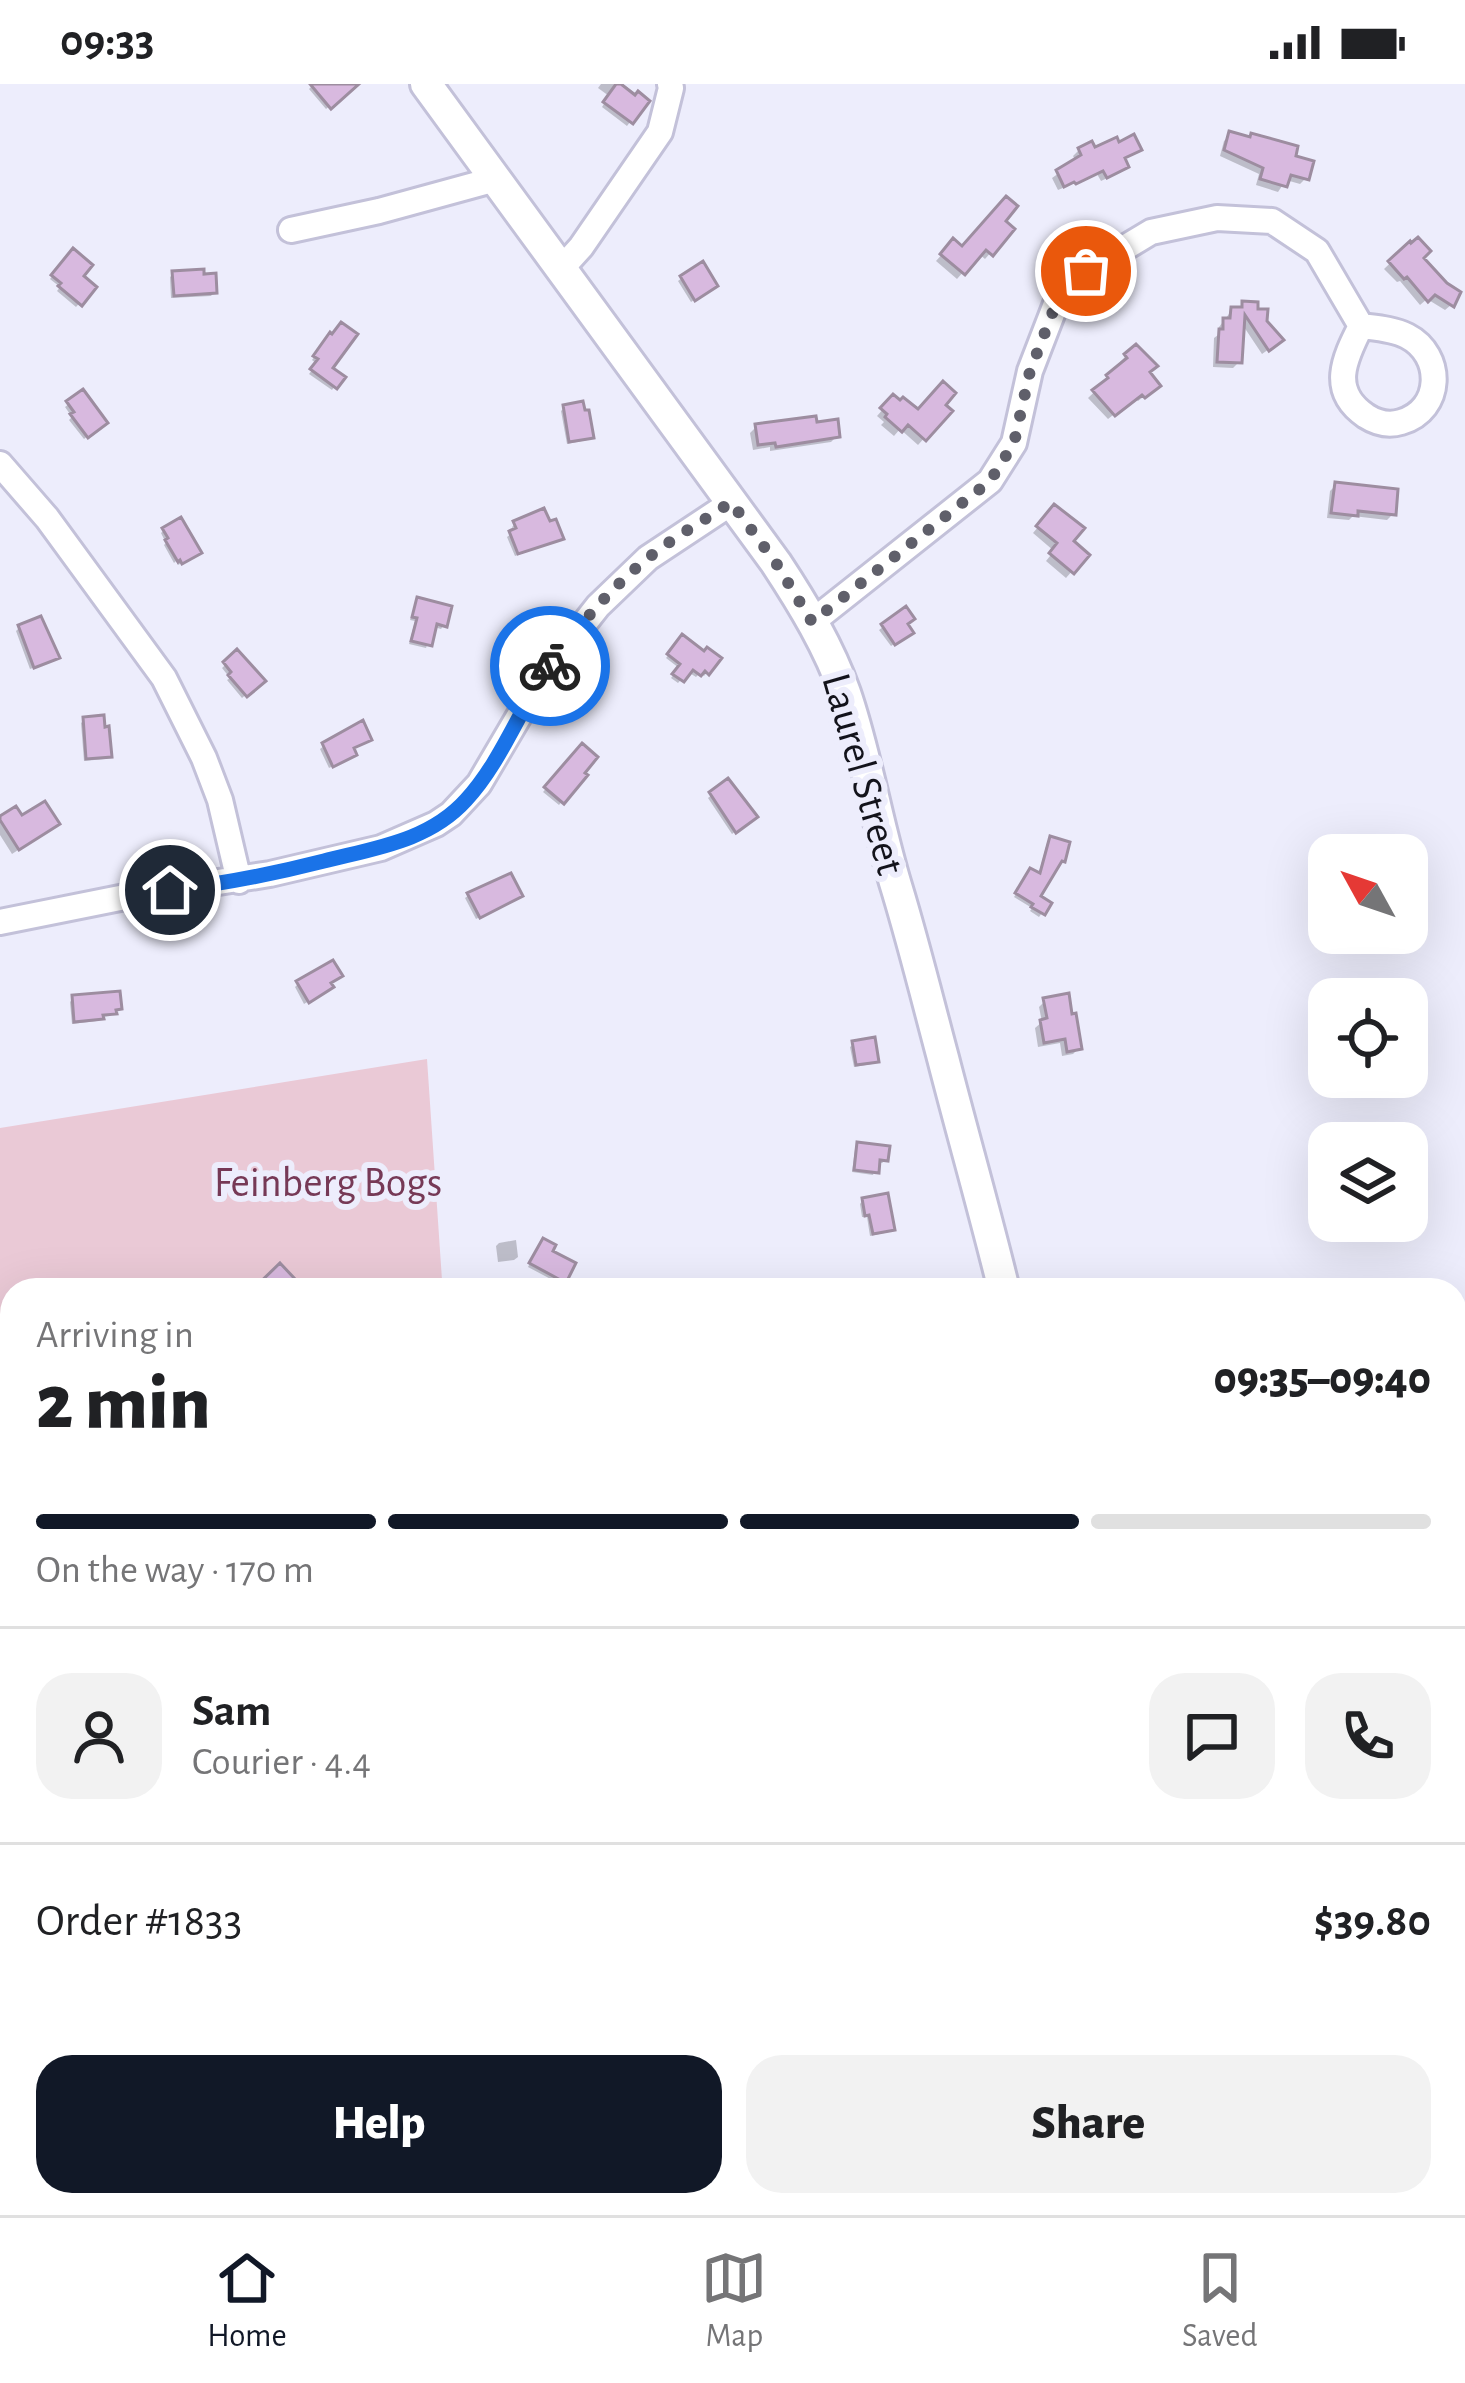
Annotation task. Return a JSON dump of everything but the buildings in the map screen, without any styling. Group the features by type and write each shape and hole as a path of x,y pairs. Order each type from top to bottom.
{"main road":[{"name":"Laurel Street","path":"426,84 776,563 812,622 854,719 1001,1278"}],"street":[{"path":"560,269 581,247 660,132 670,84"},
{"path":"291,230 496,179"},
{"path":"812,622 990,481 1014,443 1030,371 1059,296 1086,271 1151,232 1217,218 1272,220 1317,251 1361,326"},
{"path":"0,464 47,518 164,678 220,800 238,880"},
{"path":"0,922 238,880 381,848 420,833 466,800 491,767 542,677 598,606 649,557 731,502"}],"green space":[{"name":"Feinberg Bogs","path":"427,1059 442,1278 0,1278 0,1128"}],"way so far":[{"path":"550,666 622,581 675,538 731,502 812,622 990,481 1014,443 1030,371 1059,296 1086,271"}],"route":[{"path":"170,890 381,848 436,824 466,800 491,767 550,666"}]}
